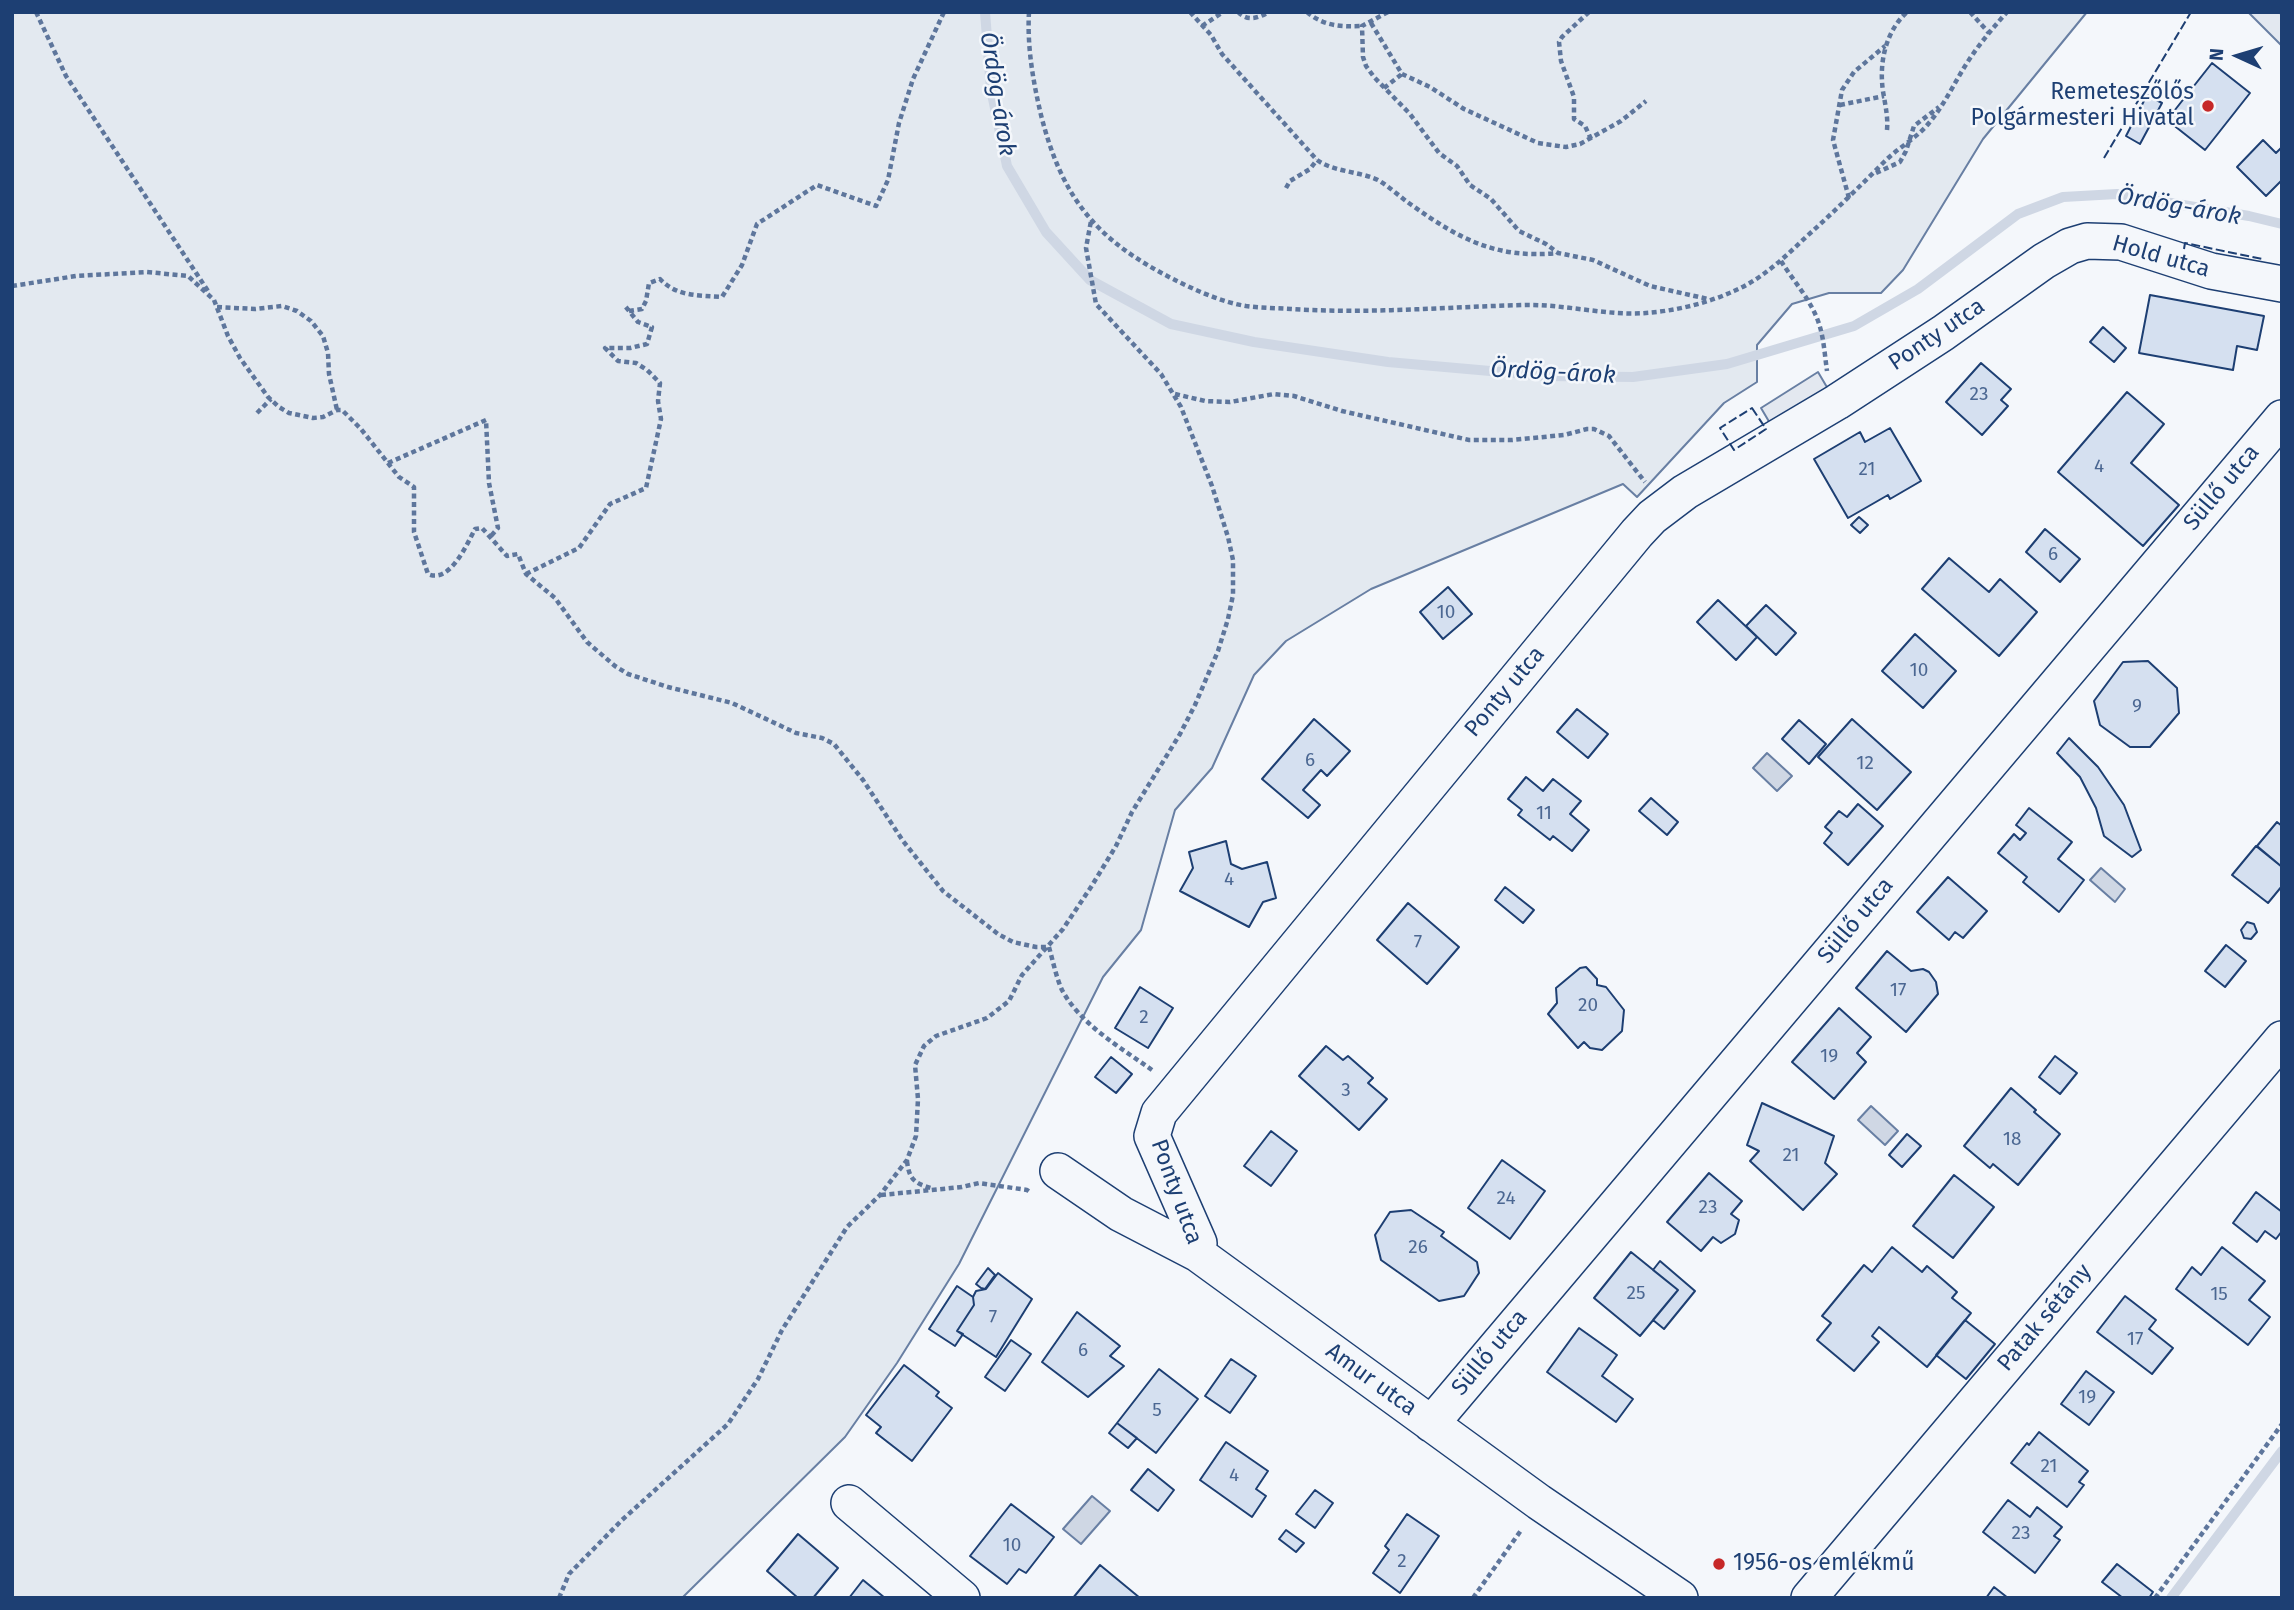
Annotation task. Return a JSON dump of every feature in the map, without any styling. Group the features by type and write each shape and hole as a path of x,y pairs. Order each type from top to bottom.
{"street":[{"name":"Hold utca","path":"2044,261 2070,246 2102,240 2120,242 2211,271 2282,284"},
{"name":"Ponty utca","path":"1198,1254 1199,1244 1152,1136 1159,1113 1628,544 1652,517 1667,505 1847,395 2044,261"},
{"name":"Süllő utca","path":"1431,1424 2282,418"},
{"name":"Patak sétány","path":"1809,1598 2282,1039"},
{"name":"Amur utca","path":"1048,1184 1121,1213 1198,1254 1539,1502 1680,1598"},
{"path":"849,1503 961,1598"}],"path":[{"path":"36,12 66,76 214,300 240,358 271,399 289,413 305,418 323,417 337,410 345,412 399,477 414,487 414,532 428,574 439,576 450,568 477,528 482,528 507,556 518,554 526,574 555,597 593,648 628,674 732,703 796,733 821,738 834,744 863,780 902,841 943,891 1008,940 1036,947 1049,946"},
{"path":"629,312 642,309 649,283 660,279 670,289 683,294 722,297 742,265 757,224 817,186 876,206 888,180 898,123 913,79 944,12"},
{"path":"1029,12 1028,32 1034,83 1047,138 1065,184 1091,221 1119,247 1152,269 1185,285 1247,306 1356,311 1527,304 1644,313 1676,309 1712,299 1754,281 1781,261 1888,158 1924,129 1967,63 2007,12"},
{"path":"1190,12 1222,54 1324,165 1380,181 1439,224 1478,245 1517,254 1558,253 1593,260 1650,286 1712,299"},
{"path":"1202,26 1223,12"},
{"path":"1238,12 1253,19 1269,12"},
{"path":"1307,12 1315,19 1330,25 1345,27 1371,23 1388,12"},
{"path":"1589,12 1562,37 1558,47 1574,97 1574,119 1585,125 1591,139"},
{"path":"1887,130 1882,71 1885,46 1892,30 1907,12"},
{"path":"1970,12 1989,33"},
{"path":"1371,23 1402,74 1430,87 1464,109 1538,144 1566,146 1591,139 1621,121 1646,101"},
{"path":"1362,26 1361,46 1366,66 1384,89 1410,114 1439,153 1460,170 1469,185 1491,199 1519,231 1558,253"},
{"path":"1849,198 1833,140 1842,90 1848,77 1885,46"},
{"path":"1384,89 1402,74"},
{"path":"1840,104 1884,96"},
{"path":"1872,175 1900,162 1914,125 1944,102"},
{"path":"1286,188 1290,181 1310,169 1317,160"},
{"path":"559,1598 569,1574 613,1529 728,1424 758,1379 782,1330 847,1227 880,1195 907,1160 916,1136 918,1099 915,1065 924,1046 936,1036 987,1018 1009,1001 1022,975 1049,946 1091,887 1195,705 1228,619 1234,579 1228,537 1198,446 1174,394 1151,361 1096,304 1086,248 1091,221"},
{"path":"1781,261 1805,294 1820,326 1823,346"},
{"path":"12,286 76,276 170,272 188,276 214,300"},
{"path":"217,307 255,309 282,306 297,311 312,321 323,336 328,353 329,374 337,410"},
{"path":"526,574 579,548 610,504 646,488 661,419 658,401 660,383 636,363 618,361 605,348 631,348 647,344 652,327 638,322 625,306"},
{"path":"1174,394 1205,401 1230,402 1274,394 1294,396 1342,411 1469,440 1512,440 1594,429 1609,436 1641,478 1667,505"},
{"path":"257,413 271,399"},
{"path":"388,463 486,420 489,483 498,528 491,536"},
{"path":"1049,946 1061,987 1074,1010 1103,1035 1158,1074 1184,1083"},
{"path":"907,1160 908,1172 917,1184 935,1189"},
{"path":"880,1195 979,1183 1027,1190 1048,1184"},
{"path":"2155,1598 2282,1424"},
{"path":"1473,1598 1505,1554"}],"shaded area":[{"path":"12,12 2087,12 1983,139 1903,270 1881,293 1829,293 1792,304 1757,345 1757,382 1724,403 1637,497 1623,484 1371,589 1286,641 1254,675 1212,768 1175,810 1141,930 1103,977 959,1264 897,1363 845,1437 682,1598 12,1598"},
{"path":"2248,12 2279,12 2282,15 2282,46"},
{"path":"1818,372 1831,394 1774,430 1761,408"},
{"path":"1767,753 1792,776 1777,791 1753,768"},
{"path":"2101,868 2125,889 2115,902 2090,880"},
{"path":"1871,1106 1898,1131 1885,1145 1858,1120"},
{"path":"1092,1496 1110,1511 1081,1544 1063,1529"}],"building":[{"name":"Remeteszőlős Polgármesteri Hivatal","path":"2212,63 2250,93 2205,150 2167,120"},
{"path":"2147,95 2162,103 2140,144 2126,136"},
{"path":"2263,140 2276,153 2282,147 2282,180 2266,196 2237,167"},
{"path":"2150,295 2264,316 2257,350 2237,346 2233,370 2139,353"},
{"path":"2103,327 2126,348 2114,362 2090,342"},
{"path":"1981,363 2011,389 2001,400 2008,406 1982,435 1946,402"},
{"path":"2127,392 2164,424 2131,463 2179,505 2143,546 2058,472"},
{"path":"1890,428 1921,481 1890,499 1888,495 1848,518 1814,459 1860,432 1865,442"},
{"path":"1859,517 1868,525 1860,533 1851,525"},
{"path":"2045,529 2080,559 2060,582 2026,552"},
{"path":"1949,558 1989,592 2000,579 2037,612 1999,656 1922,589"},
{"path":"1448,587 1472,614 1443,639 1420,612"},
{"path":"1718,600 1757,637 1736,660 1697,622"},
{"path":"1766,605 1796,633 1776,655 1746,626"},
{"path":"1915,634 1956,671 1923,708 1882,671"},
{"path":"2148,661 2177,688 2179,713 2150,747 2130,747 2100,725 2094,701 2123,662"},
{"path":"1577,709 1608,734 1588,758 1557,732"},
{"path":"1314,719 1350,751 1327,776 1321,770 1303,790 1320,805 1308,818 1262,779"},
{"path":"1852,719 1911,772 1877,810 1818,757"},
{"path":"1799,720 1826,744 1809,764 1782,739"},
{"path":"2069,738 2098,767 2124,805 2141,850 2132,857 2104,836 2096,808 2080,777 2057,753"},
{"path":"1526,777 1543,791 1553,779 1581,801 1570,814 1589,830 1572,851 1553,836 1550,840 1518,815 1522,810 1508,799"},
{"path":"1651,798 1678,822 1667,835 1639,811"},
{"path":"1858,804 1883,826 1848,865 1824,843 1832,833 1825,827 1839,811 1847,817"},
{"path":"2029,808 2072,842 2058,859 2084,880 2059,912 2023,882 2027,877 1998,853 2014,834 2020,840 2026,833 2016,825"},
{"path":"2277,822 2282,826 2282,867 2257,846"},
{"path":"1226,841 1231,864 1242,869 1267,862 1276,898 1263,902 1249,927 1180,891 1193,868 1189,852"},
{"path":"2256,846 2282,867 2282,886 2268,903 2232,875"},
{"path":"1948,877 1987,911 1963,938 1955,932 1949,940 1917,912"},
{"path":"1505,887 1534,910 1523,923 1495,900"},
{"path":"1408,903 1459,947 1427,984 1377,940"},
{"path":"2247,922 2254,924 2257,932 2251,939 2244,938 2241,930"},
{"path":"2226,945 2246,961 2225,987 2205,971"},
{"path":"1887,951 1911,971 1923,969 1929,972 1936,982 1938,994 1906,1032 1856,988"},
{"path":"1586,967 1597,979 1597,985 1606,987 1624,1010 1622,1031 1602,1050 1590,1048 1584,1042 1578,1048 1548,1014 1557,1003 1556,988 1580,968"},
{"path":"1140,987 1173,1008 1148,1048 1115,1028"},
{"path":"1839,1008 1871,1037 1857,1053 1866,1062 1834,1099 1792,1062"},
{"path":"1326,1046 1343,1060 1348,1056 1373,1078 1368,1083 1387,1099 1359,1130 1299,1076"},
{"path":"2055,1056 2077,1073 2060,1094 2039,1077"},
{"path":"1111,1057 1132,1074 1116,1093 1095,1077"},
{"path":"2011,1088 2060,1134 2018,1185 1993,1164 1990,1168 1964,1146"},
{"path":"1762,1103 1834,1136 1825,1163 1837,1174 1803,1210 1750,1161 1759,1151 1747,1145"},
{"path":"1271,1131 1297,1151 1271,1186 1244,1166"},
{"path":"1907,1134 1921,1146 1902,1167 1889,1155"},
{"path":"1502,1160 1545,1191 1510,1239 1468,1208"},
{"path":"1709,1173 1742,1201 1731,1214 1739,1220 1735,1234 1721,1243 1713,1237 1701,1251 1667,1222"},
{"path":"1954,1175 1994,1207 1953,1258 1913,1226"},
{"path":"2256,1192 2282,1212 2282,1231 2276,1239 2265,1231 2257,1242 2233,1223"},
{"path":"1411,1210 1444,1232 1441,1236 1477,1262 1479,1273 1464,1296 1439,1301 1381,1260 1375,1235 1390,1212"},
{"path":"1892,1247 1922,1272 1927,1266 1957,1292 1952,1298 1971,1313 1927,1367 1879,1327 1872,1336 1879,1342 1854,1371 1817,1340 1831,1323 1822,1316 1864,1265 1872,1272"},
{"path":"2222,1247 2265,1281 2249,1300 2270,1317 2248,1345 2176,1289 2192,1267 2201,1275"},
{"path":"1631,1252 1678,1290 1640,1336 1594,1298"},
{"path":"1660,1261 1695,1291 1664,1329 1653,1320 1678,1290 1653,1270"},
{"path":"988,1268 995,1275 985,1289 976,1284"},
{"path":"998,1273 1032,1299 996,1357 957,1331 974,1305 973,1297 976,1291 986,1289"},
{"path":"957,1286 973,1297 974,1305 957,1331 963,1334 955,1346 929,1329"},
{"path":"2125,1296 2156,1320 2149,1329 2173,1348 2152,1374 2097,1332"},
{"path":"1077,1312 1120,1346 1110,1356 1124,1366 1088,1397 1042,1362"},
{"path":"1965,1320 1995,1344 1966,1379 1936,1355"},
{"path":"1579,1328 1617,1355 1602,1376 1633,1399 1616,1422 1547,1372"},
{"path":"1011,1340 1031,1354 1005,1391 985,1377"},
{"path":"1231,1359 1256,1376 1230,1413 1205,1396"},
{"path":"904,1365 939,1392 936,1396 952,1408 912,1461 876,1433 881,1427 866,1415"},
{"path":"1159,1369 1198,1399 1156,1453 1117,1423"},
{"path":"2086,1371 2114,1392 2089,1425 2061,1404"},
{"path":"1117,1423 1137,1438 1128,1448 1109,1433"},
{"path":"2039,1432 2088,1471 2079,1482 2084,1485 2067,1507 2011,1463"},
{"path":"1226,1442 1268,1471 1256,1489 1266,1496 1252,1517 1200,1480"},
{"path":"1148,1469 1174,1490 1158,1511 1131,1490"},
{"path":"1315,1490 1333,1503 1315,1528 1296,1514"},
{"path":"2008,1500 2030,1517 2037,1507 2062,1527 2054,1536 2060,1540 2035,1573 1983,1532"},
{"path":"1011,1504 1054,1537 1026,1573 1019,1569 1007,1584 970,1556"},
{"path":"1407,1514 1439,1536 1400,1593 1373,1573 1389,1550 1385,1546"},
{"path":"1286,1530 1304,1543 1296,1552 1279,1539"},
{"path":"798,1534 838,1568 813,1598 798,1598 767,1571"},
{"path":"2117,1564 2153,1592 2149,1598 2123,1598 2102,1582"},
{"path":"1100,1565 1140,1598 1073,1598"},
{"path":"863,1580 885,1598 849,1598"},
{"path":"1994,1587 2008,1598 1986,1598"}],"waterway":[{"name":"Ördög-árok","path":"985,12 991,89 1007,166 1046,232 1090,280 1171,324 1254,342 1388,362 1547,376 1633,377 1727,364 1854,326 1918,289 2018,214 2063,197 2117,194 2282,224"},
{"name":"Ördög-árok","path":"2171,1598 2282,1451"}],"fence":[{"path":"2104,158 2191,12"},
{"path":"2184,249 2185,243 2262,259"},
{"path":"1752,408 1766,429 1734,450 1720,428 1752,408"}],"place":[{"name":"Remeteszőlős Polgármesteri Hivatal","path":"2208,106"},
{"name":"1956-os emlékmű","path":"1719,1564"}]}
